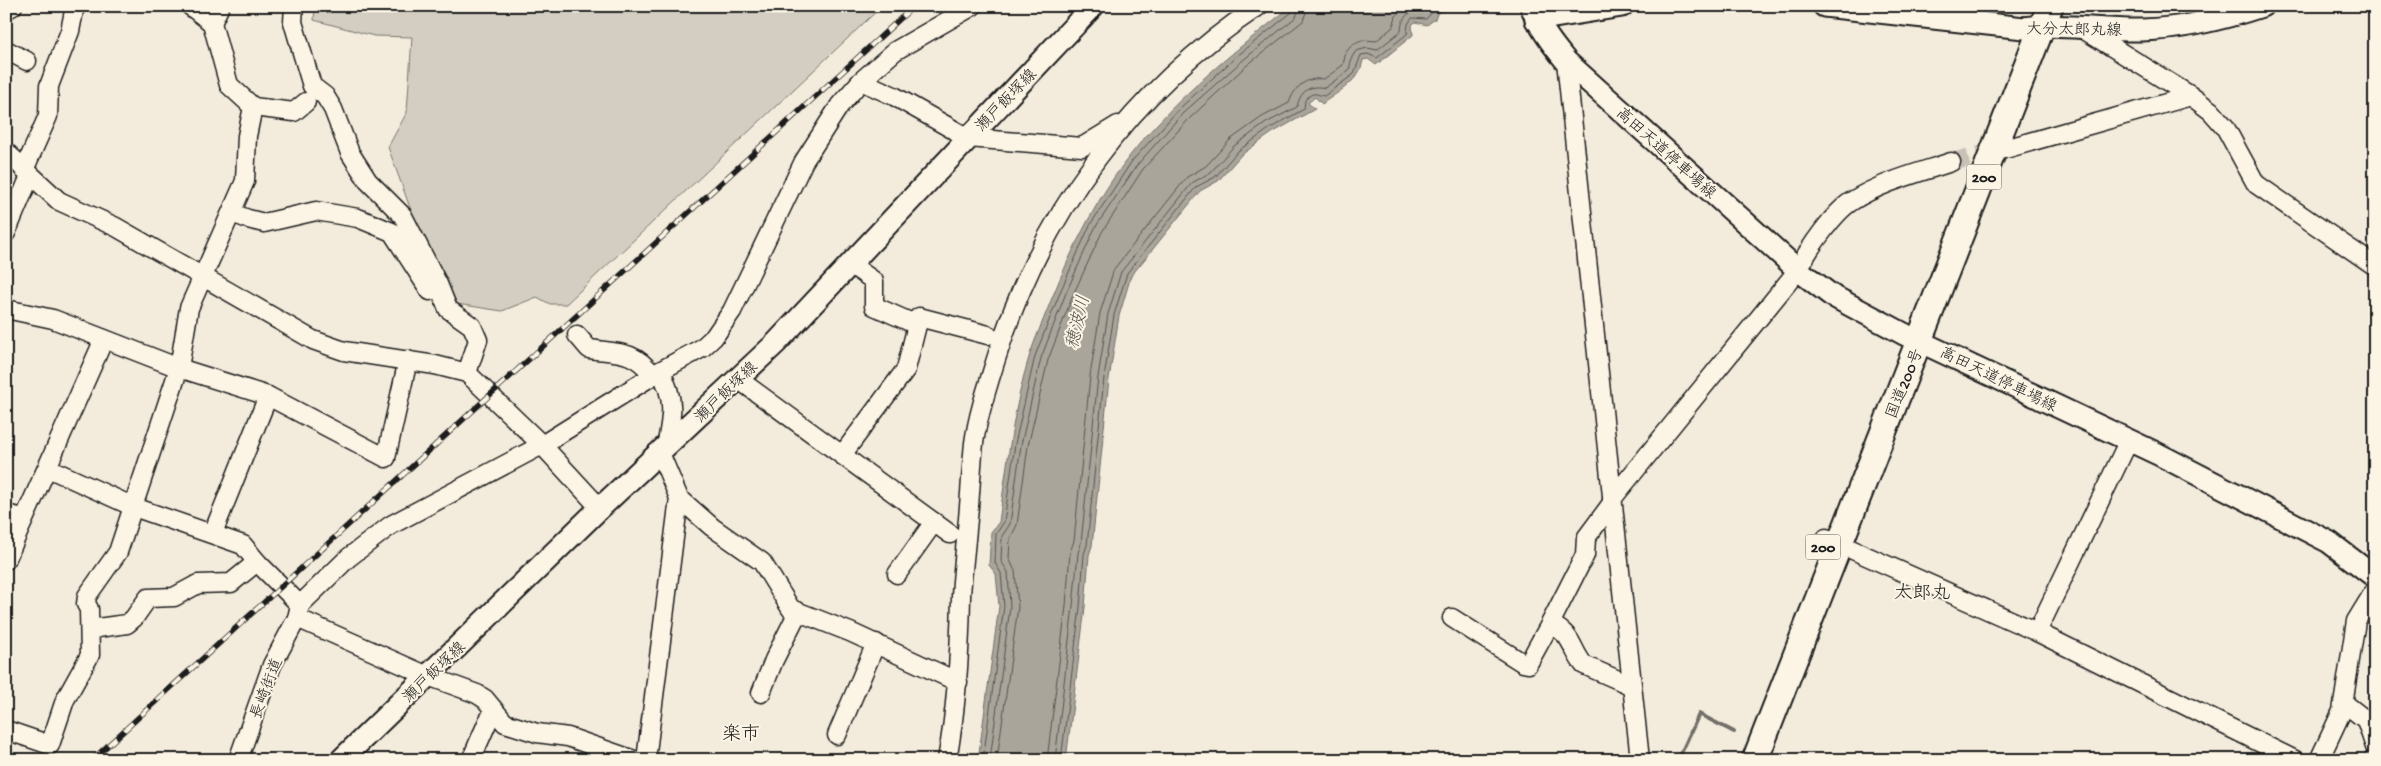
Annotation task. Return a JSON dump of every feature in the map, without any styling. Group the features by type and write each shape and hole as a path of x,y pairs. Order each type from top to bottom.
{"highway":[{"name":"国道200号","path":"1746,759 2038,15"}],"main road":[{"name":"瀬戸飯塚線","path":"341,760 600,508 776,343 1093,6"},
{"path":"1534,13 1622,6"},
{"name":"大分太郎丸線","path":"1824,6 2038,15 2083,29 2144,30 2209,23 2262,6"},
{"name":"高田天道停車場線","path":"1534,13 1551,43 1566,61 1798,270 1831,295 1912,337 2129,440 2329,542 2375,577"}],"street":[{"path":"6,10 13,6"},
{"path":"6,234 48,116 49,86 70,31 76,6"},
{"path":"190,6 212,23 228,85 253,107 294,112 306,102"},
{"path":"212,23 220,6"},
{"path":"294,6 293,22 312,86 325,96 333,109 350,153 368,181 403,216 448,310"},
{"name":"長崎街道","path":"238,760 272,665 298,612 348,558 391,525 542,445 656,373 702,348 714,337 732,311 804,161 840,105 861,81 894,51 972,6"},
{"path":"947,760 958,682 962,630 961,596 975,442 986,390 1012,309 1059,213 1096,161 1162,83 1236,21 1259,6"},
{"path":"2083,29 2191,96 2211,111 2225,127 2256,184 2375,266"},
{"path":"6,50 27,61"},
{"path":"1566,61 1640,760"},
{"path":"861,81 894,96 968,138 1082,147 1132,117"},
{"path":"2005,149 2191,96"},
{"path":"6,730 50,745 64,700 90,655 87,596 118,552 180,368 189,308 245,181 247,136 253,107"},
{"path":"6,152 59,201 116,227 313,340 344,351 408,360 467,373 542,445 600,508"},
{"path":"1452,618 1528,664 1586,555 1586,538 1612,501 1798,270 1806,254 1849,202 1873,189 1951,162"},
{"path":"232,212 248,220 264,223 316,211 358,218 392,232 428,289 448,310 472,326 478,340 467,373"},
{"path":"850,264 874,280 874,306 917,325"},
{"path":"6,309 53,319 180,368 268,396 386,458 408,360"},
{"path":"842,456 906,369 919,316 988,335"},
{"path":"577,335 589,349 628,354 643,362 656,373 671,393 672,407 663,450 680,498 646,760"},
{"path":"6,560 104,339"},
{"path":"738,379 950,534"},
{"path":"213,533 268,396"},
{"path":"2037,632 2129,440"},
{"path":"48,468 134,507 243,545 298,612 428,676 477,694 485,699 494,712 506,723 520,729 568,736 634,760"},
{"path":"680,498 712,527 762,562 791,608 876,643 958,682"},
{"path":"6,514 23,518"},
{"path":"897,574 934,522"},
{"path":"1832,541 2037,632 2295,760"},
{"path":"90,628 127,624 134,618 148,598 169,598 198,584 231,583 257,562"},
{"path":"2319,760 2342,711 2356,621 2375,590"},
{"path":"761,693 774,660 798,612"},
{"path":"1550,624 1562,630 1570,638 1578,658 1584,665 1632,686"},
{"path":"838,735 876,643"},
{"path":"2344,703 2366,720 2375,747"},
{"path":"471,760 488,721 494,712"}],"shaded area":[{"path":"315,6 882,6 566,304 550,304 537,297 502,311 457,304 413,216 388,147 407,112 412,37 374,36 314,20"}],"water":[{"name":"穂波川","path":"1292,6 1470,6 1438,12 1435,19 1427,25 1415,22 1412,25 1413,35 1376,65 1368,59 1363,60 1358,74 1342,90 1322,104 1315,97 1308,103 1315,109 1272,133 1241,155 1218,181 1200,191 1131,276 1119,316 1109,379 1092,546 1089,555 1085,607 1066,760 978,760 999,606 996,574 989,565 991,532 999,522 1011,437 1024,374 1056,288 1073,249 1093,212 1115,175 1128,158 1184,96"}],"waterway":[{"path":"1678,760 1699,714 1734,732"}],"tunnel":[{"path":"1951,162 2002,150"}],"railway":[{"path":"92,760 914,6"}],"district":[{"name":"太郎丸","path":"1922,591"},
{"name":"楽市","path":"741,732"}]}
